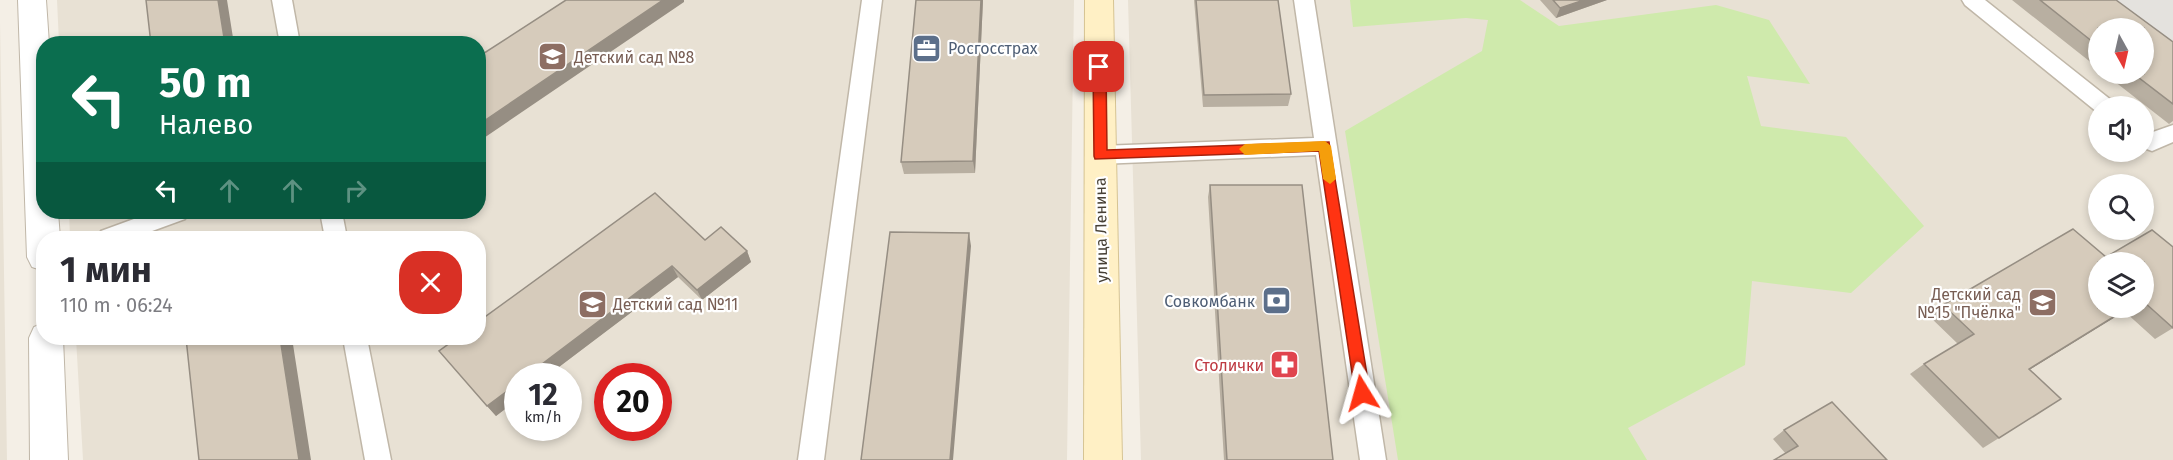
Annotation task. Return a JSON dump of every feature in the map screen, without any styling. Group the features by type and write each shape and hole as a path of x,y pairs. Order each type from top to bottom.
{"main road":[{"name":"улица Ленина","path":"1099,0 1103,460"}],"street":[{"path":"32,0 36,86"},
{"path":"46,345 49,460"}],"lane":[{"path":"282,0 289,36"},
{"path":"811,460 872,0"},
{"path":"1304,0 1372,460"},
{"path":"1972,0 2092,96"},
{"path":"2154,141 2173,133"},
{"path":"1100,156 1325,146"},
{"path":"128,231 159,219"},
{"path":"356,345 378,460"}],"shaded area":[{"path":"57,0 1074,0 1067,460 83,460 76,345 486,345 486,231 70,231 69,219 486,219 486,36 59,36"},
{"path":"1128,0 2173,0 2173,460 1141,460"},
{"path":"2112,0 2173,0 2173,46 2154,32 2154,18 2136,18"},
{"path":"0,22 7,460 0,460"}],"green space":[{"path":"1350,0 1520,0 1559,26 1716,5 1769,20 1810,84 1747,76 1761,126 1846,137 1924,226 1851,293 1752,281 1745,365 1628,428 1647,460 1398,460 1345,131 1482,51 1488,20 1466,18 1353,27"}],"building":[{"path":"146,0 218,0 224,36 150,36"},
{"path":"566,0 663,0 486,120 486,52"},
{"path":"916,0 981,0 973,161 901,162"},
{"path":"1196,0 1278,0 1291,94 1204,95"},
{"path":"1553,0 1584,0 1560,8"},
{"path":"2040,0 2116,0 2140,18 2088,18 2088,38"},
{"path":"2154,28 2173,42 2173,104 2147,84 2154,84"},
{"path":"1210,185 1302,185 1333,460 1227,460"},
{"path":"655,193 705,240 721,227 747,251 697,290 672,266 543,363 504,363 504,393 487,406 439,351 447,345 486,345 486,316"},
{"path":"2073,229 2100,252 2088,252 2088,318 2112,318 2029,369 2061,399 1999,438 1924,364 1974,334 1943,305"},
{"path":"890,232 969,233 950,460 861,460"},
{"path":"2154,232 2173,247 2173,328 2154,311 2154,252 2115,252 2135,240 2154,240"},
{"path":"187,345 281,345 299,460 199,460"},
{"path":"1832,402 1887,460 1774,460 1798,446 1784,430"}],"slow traffic":[{"path":"1245,149 1325,146 1330,179"}],"place":[{"name":"Росгосстрах","path":"927,48"},
{"name":"Детский сад №8","path":"553,57"},
{"name":"Совкомбанк","path":"1276,301"},
{"name":"Детский сад №15 \"Пчёлка\"","path":"2042,303"},
{"name":"Детский сад №11","path":"592,304"},
{"name":"Столички","path":"1285,365"}],"route":[{"path":"1099,67 1100,156 1325,146 1362,393"}]}
